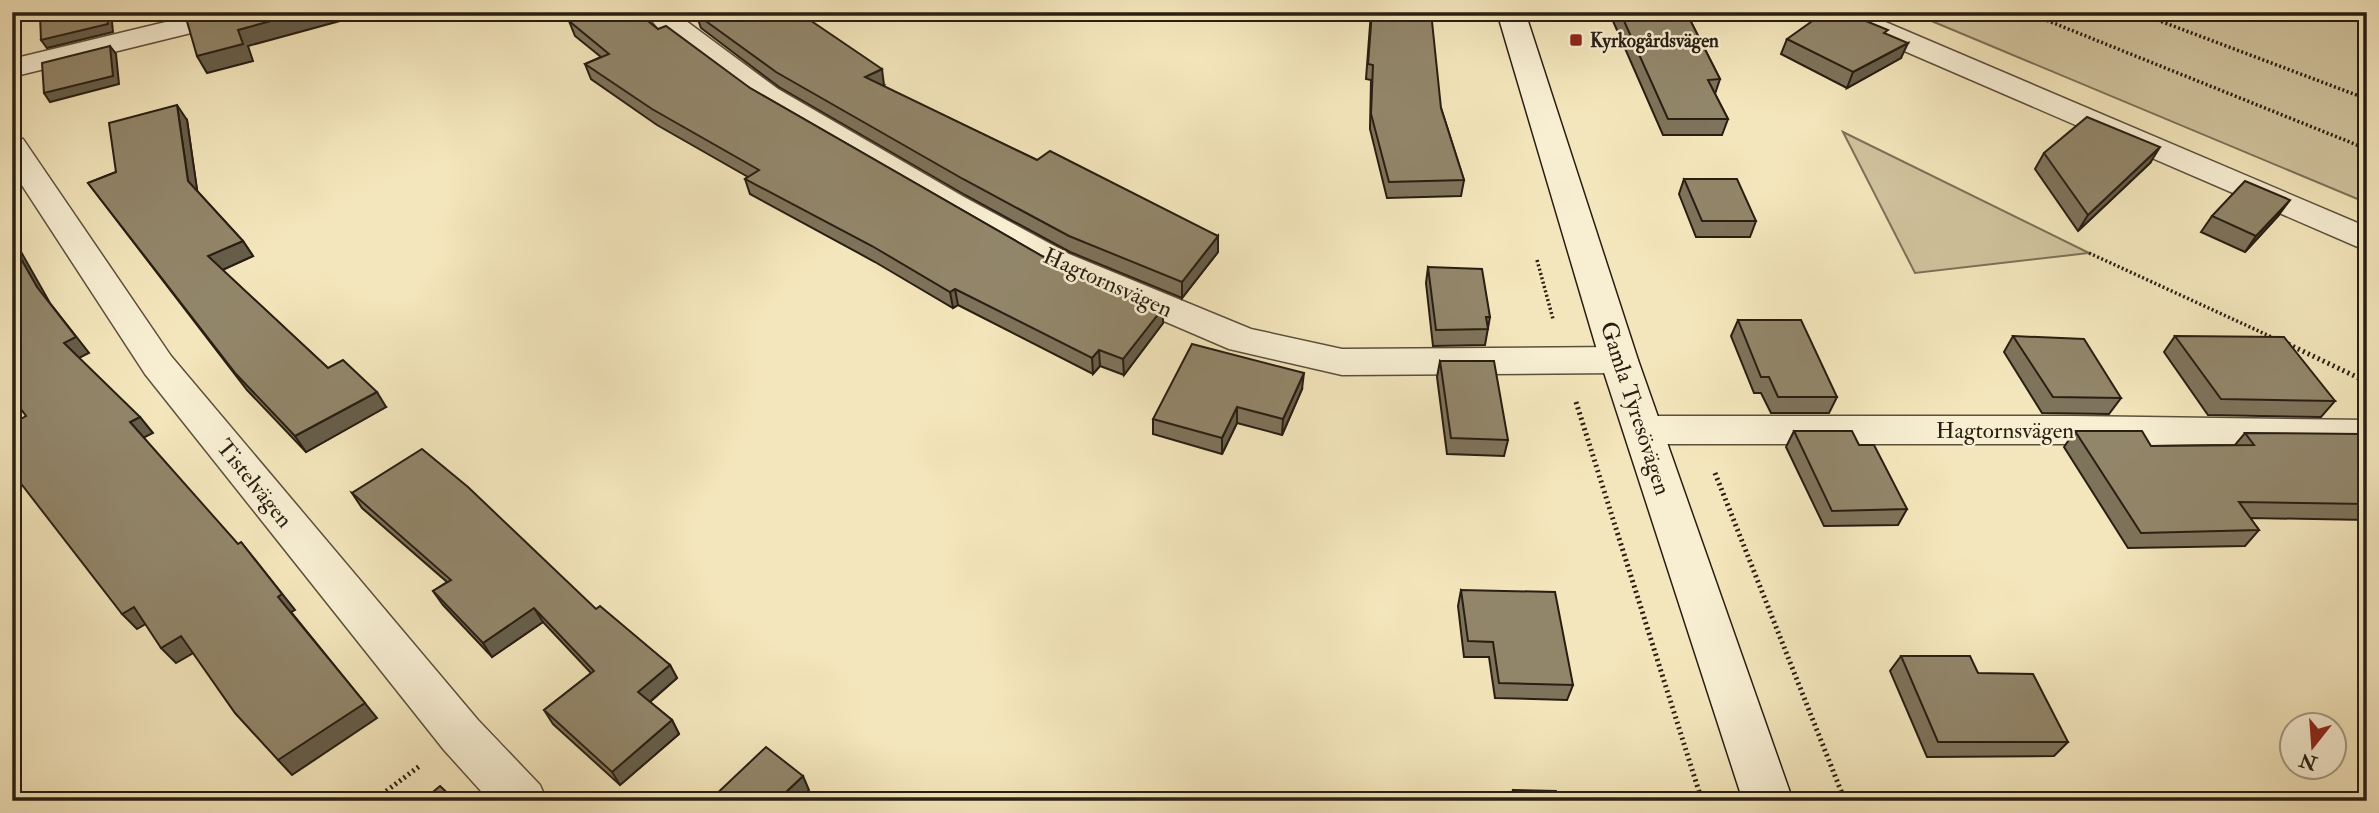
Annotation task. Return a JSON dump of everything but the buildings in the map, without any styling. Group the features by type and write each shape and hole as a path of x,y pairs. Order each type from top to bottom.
{"street":[{"path":"12,68 242,12"},
{"name":"Hagtornsvägen","path":"659,12 668,22 767,94 952,204 1057,262 1242,340 1342,362 1619,360"},
{"name":"Gamla Tyresövägen","path":"1511,12 1619,360 1768,801"},
{"path":"1838,12 2367,240"},
{"name":"Tistelvägen","path":"12,146 158,365 461,735 522,801"},
{"name":"Hagtornsvägen","path":"1643,430 2071,430 2367,434"}],"path":[{"path":"2026,12 2367,149"},
{"path":"2136,12 2367,99"},
{"path":"2089,253 2367,382"},
{"path":"373,801 461,735"}],"shaded area":[{"path":"1910,12 2367,12 2367,203"},
{"path":"1843,132 2089,253 1915,273"}],"place":[{"name":"Kyrkogårdsvägen","path":"1576,40"}]}
